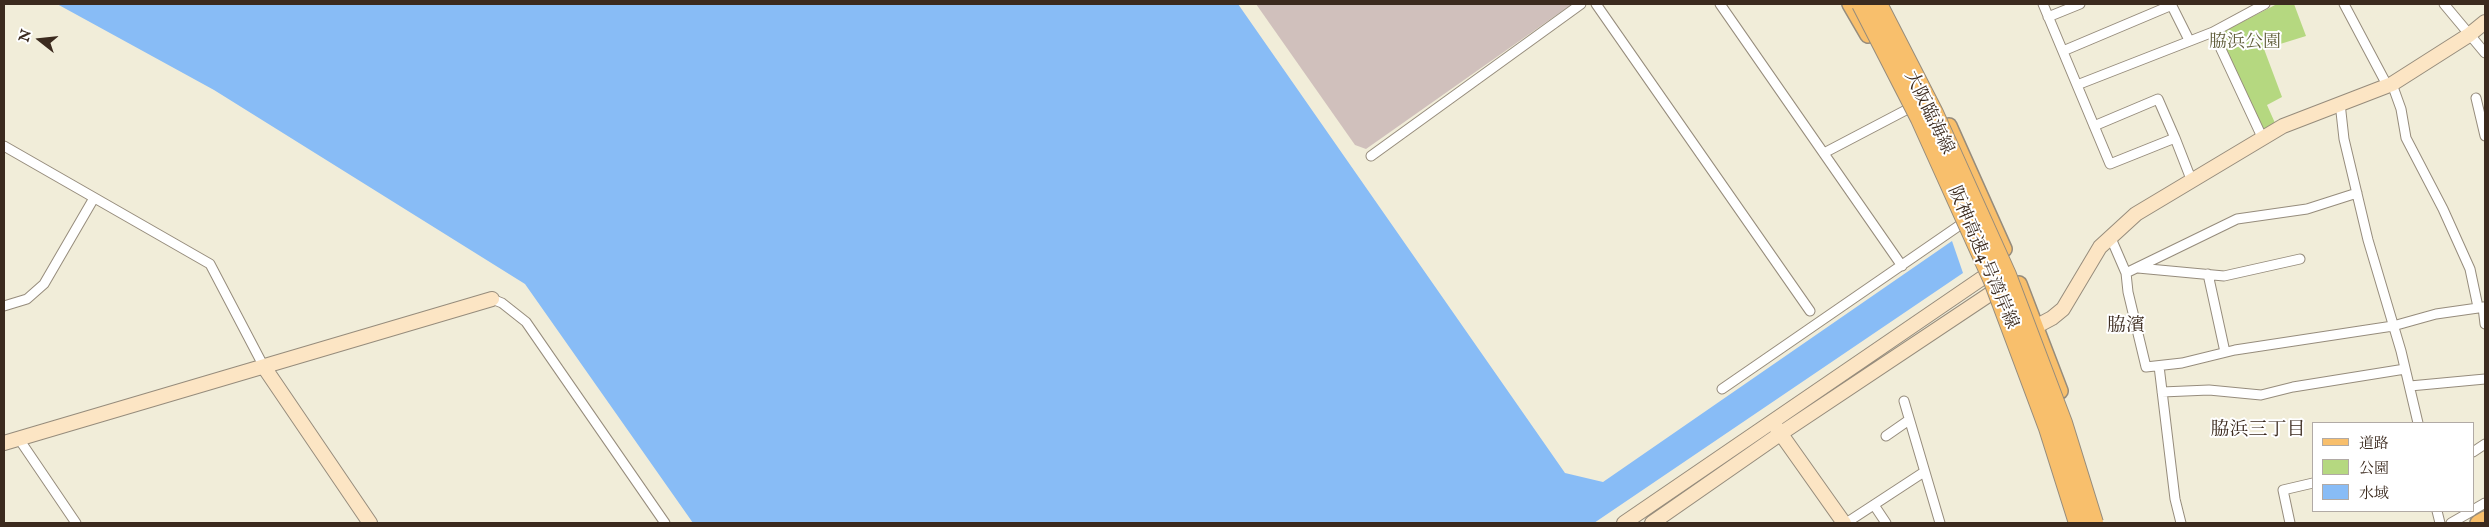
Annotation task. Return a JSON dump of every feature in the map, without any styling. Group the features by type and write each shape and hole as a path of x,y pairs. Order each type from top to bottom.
{"highway":[{"name":"阪神高速4号湾岸線","path":"1861,4 1920,119 1993,281 2048,428 2078,523"},
{"name":"阪神高速4号湾岸線","path":"1878,4 1934,113 2007,275 2063,423 2094,523"}],"main road":[{"name":"大阪臨海線","path":"1850,4 1873,43 1906,110 1983,278 2033,406 2070,523"},
{"name":"大阪臨海線","path":"1886,4 1951,129 1987,206 2037,326 2071,422 2103,523"},
{"path":"2478,523 2485,519"}],"street":[{"path":"1371,156 1581,4"},
{"path":"1596,4 1810,311"},
{"path":"1720,4 1902,266"},
{"path":"2043,4 2110,164 2175,138"},
{"path":"2048,17 2080,4"},
{"path":"2063,51 2172,4 2189,40"},
{"path":"2077,85 2213,32 2265,4"},
{"path":"2344,4 2390,84 2401,110 2406,138 2443,209 2470,269 2482,307 2485,324"},
{"path":"2444,4 2485,53"},
{"path":"2037,326 2052,318 2062,309 2100,247 2136,214 2191,179 2283,126 2390,84 2470,34 2485,22"},
{"path":"2213,32 2262,137"},
{"path":"2476,98 2485,136"},
{"path":"2094,126 2158,99 2191,179"},
{"path":"2340,103 2344,139 2357,193 2410,386 2418,422"},
{"path":"1824,153 1906,110"},
{"path":"4,146 210,264 264,368 370,523"},
{"path":"2126,274 2237,219 2307,209 2357,193"},
{"path":"4,306 27,299 44,284 94,198"},
{"path":"1722,389 1960,225"},
{"path":"2110,236 2126,274 2128,292 2146,367 2225,352 2393,326 2436,314 2482,307"},
{"path":"2138,268 2224,276 2300,259"},
{"path":"1624,523 1772,420 2009,261"},
{"path":"2208,274 2225,352"},
{"path":"1652,523 1989,293 2016,278"},
{"path":"4,444 492,299 502,303 526,322 665,523"},
{"path":"2159,366 2175,499 2181,523"},
{"path":"2162,392 2209,390 2232,394 2261,395 2293,387 2405,369"},
{"path":"2410,386 2485,379"},
{"path":"1904,401 1940,523"},
{"path":"1772,420 1780,434 1845,523 1924,472"},
{"path":"1886,436 1909,420"},
{"path":"19,439 76,523"},
{"path":"2474,451 2485,444"},
{"path":"2290,523 2283,490 2312,483"},
{"path":"2474,510 2485,503"},
{"path":"1874,505 1886,523"},
{"path":"2451,523 2470,512"}],"shaded area":[{"path":"1256,4 1572,4 1366,149 1355,145"}],"green space":[{"name":"脇浜公園","path":"2277,4 2294,4 2306,36 2264,49 2282,97 2267,105 2275,123 2263,131 2219,34"}],"water":[{"path":"57,4 1238,4 1565,473 1603,482 1952,241 1963,273 1594,523 693,523 525,284 214,90"}],"district":[{"name":"脇濱","path":"2126,327"},
{"name":"脇浜三丁目","path":"2258,431"}]}
